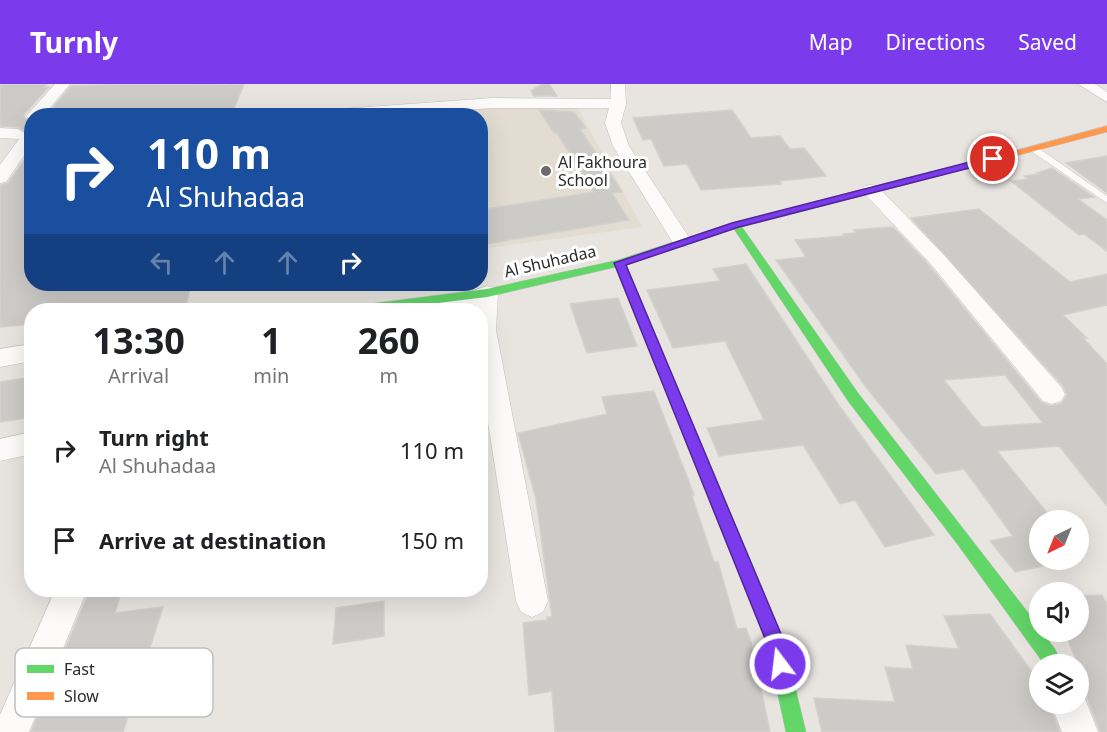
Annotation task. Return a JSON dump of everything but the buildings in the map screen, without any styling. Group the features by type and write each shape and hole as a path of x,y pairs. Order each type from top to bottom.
{"street":[{"path":"41,108 63,84 75,84"},
{"path":"618,84 618,104 613,123 621,146 682,242"},
{"path":"1085,84 1107,98"},
{"path":"424,108 494,103 618,104"},
{"name":"Al Shuhadaa","path":"408,303 487,293 620,263 736,225 1107,129"},
{"path":"0,133 24,136"},
{"path":"0,178 24,138"},
{"path":"871,190 937,259 1052,394"},
{"path":"736,225 853,397 971,549 1048,654"},
{"path":"620,263 775,641 796,732"},
{"path":"460,303 487,293 486,303"},
{"path":"488,347 532,601"},
{"path":"0,358 24,354"},
{"path":"0,450 24,445"},
{"path":"46,648 68,597"},
{"path":"1073,714 1080,732"},
{"path":"10,732 16,717"}],"lane":[{"path":"1034,149 1107,200"}],"shaded area":[{"name":"Al Fakhoura School","path":"576,104 642,227 488,248 488,109"}],"traffic: fast":[{"path":"408,303 487,293 620,263 736,225 908,181"},
{"path":"736,225 853,397 964,540 1048,654"},
{"path":"620,263 775,641 796,732"}],"traffic: slow":[{"path":"908,181 1107,129"}],"place":[{"name":"Al Fakhoura School","path":"546,171"}],"route":[{"path":"780,664 775,641 620,263 736,225 993,159"}]}
